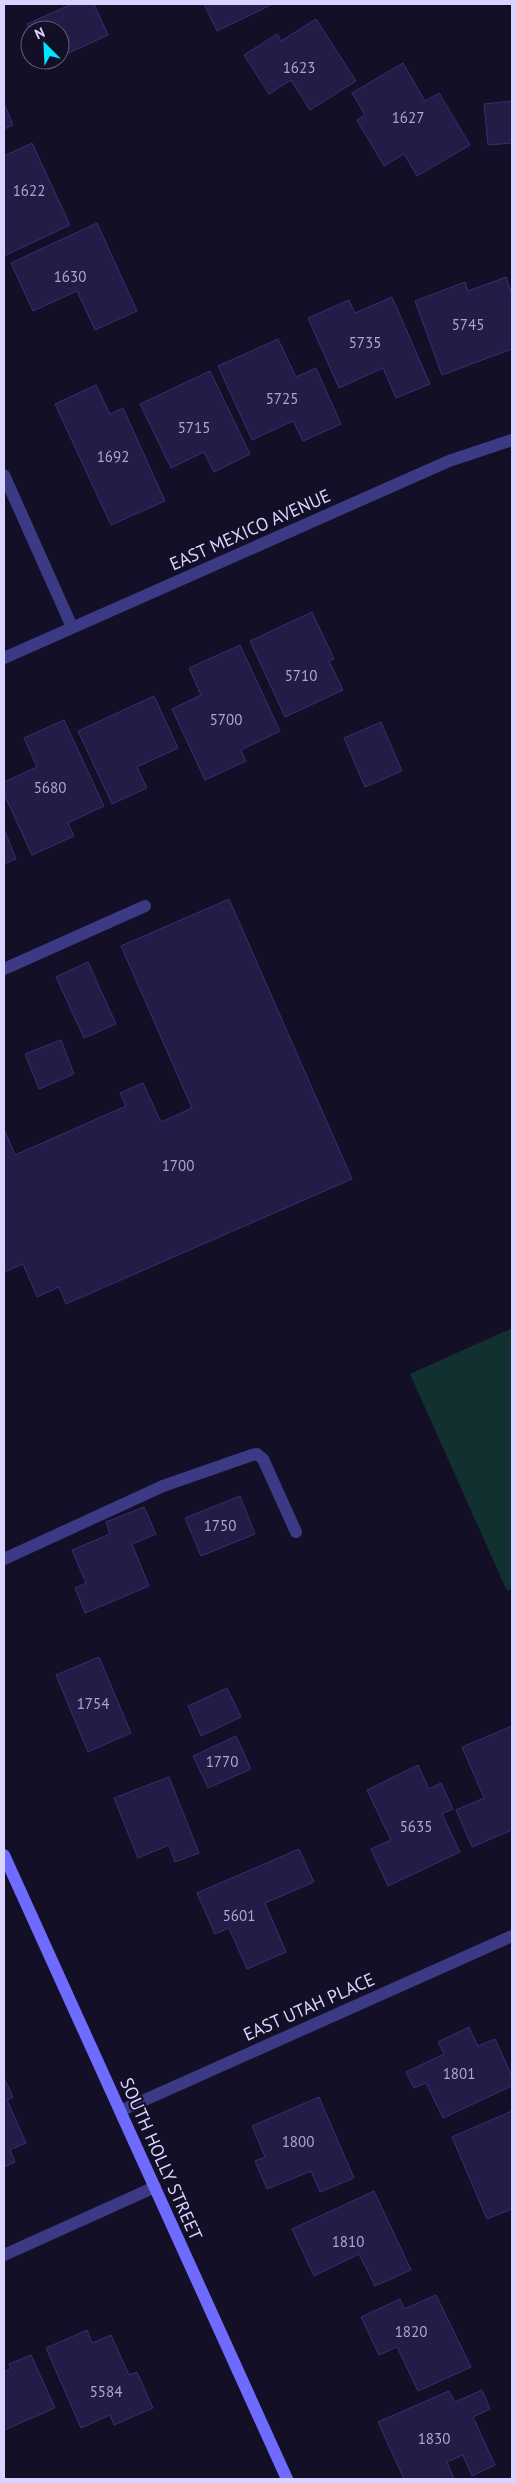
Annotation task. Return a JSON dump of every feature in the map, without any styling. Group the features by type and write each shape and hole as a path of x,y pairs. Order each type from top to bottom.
{"main road":[{"name":"SOUTH HOLLY STREET","path":"4,1854 286,2479"}],"street":[{"name":"EAST MEXICO AVENUE","path":"4,658 449,461 512,440"},
{"path":"4,475 72,627"},
{"path":"4,969 145,906"},
{"path":"4,1559 163,1486 257,1454 264,1459 296,1532"},
{"name":"EAST UTAH PLACE","path":"120,2110 512,1936"},
{"path":"4,2255 155,2187"}],"green space":[{"path":"512,1328 512,1589 507,1591 410,1374"}],"building":[{"path":"72,4 94,4 108,35 70,52 70,20 36,20"},
{"path":"204,4 273,4 217,31"},
{"path":"316,19 356,81 310,110 291,80 269,94 244,55 277,34 281,41"},
{"path":"403,63 425,101 439,93 470,145 417,176 404,154 384,166 357,120 365,115 352,93"},
{"path":"512,101 512,143 488,145 484,104"},
{"path":"4,103 13,125 4,129"},
{"path":"32,143 70,225 4,256 4,156"},
{"path":"97,223 137,311 95,330 77,291 33,311 11,263"},
{"path":"506,277 512,295 512,349 442,375 415,301 465,282 468,291"},
{"path":"392,297 430,384 396,398 383,368 339,388 308,318 349,300 355,313"},
{"path":"278,339 296,377 316,368 341,424 303,441 293,421 252,440 218,366"},
{"path":"210,371 250,454 214,472 204,452 171,468 140,404"},
{"path":"96,385 110,414 123,408 165,501 111,525 55,404"},
{"path":"312,612 334,659 329,661 343,690 285,717 250,641"},
{"path":"240,645 280,731 241,750 246,761 205,780 172,709 201,695 189,668"},
{"path":"154,696 178,748 137,767 147,788 112,804 78,731"},
{"path":"64,720 104,806 68,823 74,836 32,855 4,794 4,782 37,767 24,738"},
{"path":"381,722 402,771 365,787 344,738"},
{"path":"4,829 16,859 4,864"},
{"path":"229,899 352,1179 66,1304 59,1287 37,1297 23,1264 4,1272 4,1129 15,1155 126,1106 120,1093 143,1083 161,1122 192,1108 121,946"},
{"path":"88,962 116,1024 84,1038 56,977"},
{"path":"61,1040 74,1074 39,1089 25,1054"},
{"path":"240,1496 255,1534 201,1556 185,1518"},
{"path":"144,1507 156,1534 132,1544 149,1586 85,1613 75,1588 86,1583 72,1550 110,1534 106,1522"},
{"path":"99,1657 131,1733 88,1752 56,1675"},
{"path":"227,1688 241,1717 201,1736 188,1706"},
{"path":"512,1726 512,1830 472,1847 456,1810 484,1798 462,1747"},
{"path":"236,1736 251,1769 208,1788 193,1756"},
{"path":"418,1765 429,1789 441,1783 453,1809 442,1814 460,1852 388,1886 371,1849 391,1840 367,1790"},
{"path":"169,1777 199,1853 175,1862 169,1845 138,1858 114,1798"},
{"path":"299,1849 314,1882 265,1903 286,1952 247,1969 229,1928 215,1934 197,1893"},
{"path":"469,2027 478,2046 495,2039 512,2076 512,2086 443,2118 426,2083 414,2088 406,2072 444,2054 438,2042"},
{"path":"4,2078 13,2097 7,2100 26,2143 10,2150 15,2162 4,2167"},
{"path":"319,2097 354,2178 320,2192 311,2171 267,2189 255,2161 265,2157 252,2126"},
{"path":"512,2111 512,2209 487,2219 452,2137"},
{"path":"374,2191 411,2270 375,2286 359,2254 314,2276 292,2229"},
{"path":"436,2295 471,2367 418,2391 397,2347 379,2355 361,2317 400,2299 404,2309"},
{"path":"87,2330 92,2343 111,2335 129,2375 137,2372 153,2408 114,2425 110,2415 81,2428 46,2348"},
{"path":"31,2355 55,2408 4,2430 4,2372 11,2369 9,2364"},
{"path":"482,2390 490,2409 473,2417 495,2465 472,2476 463,2455 447,2462 454,2479 404,2479 378,2422 449,2391 455,2402"}]}
